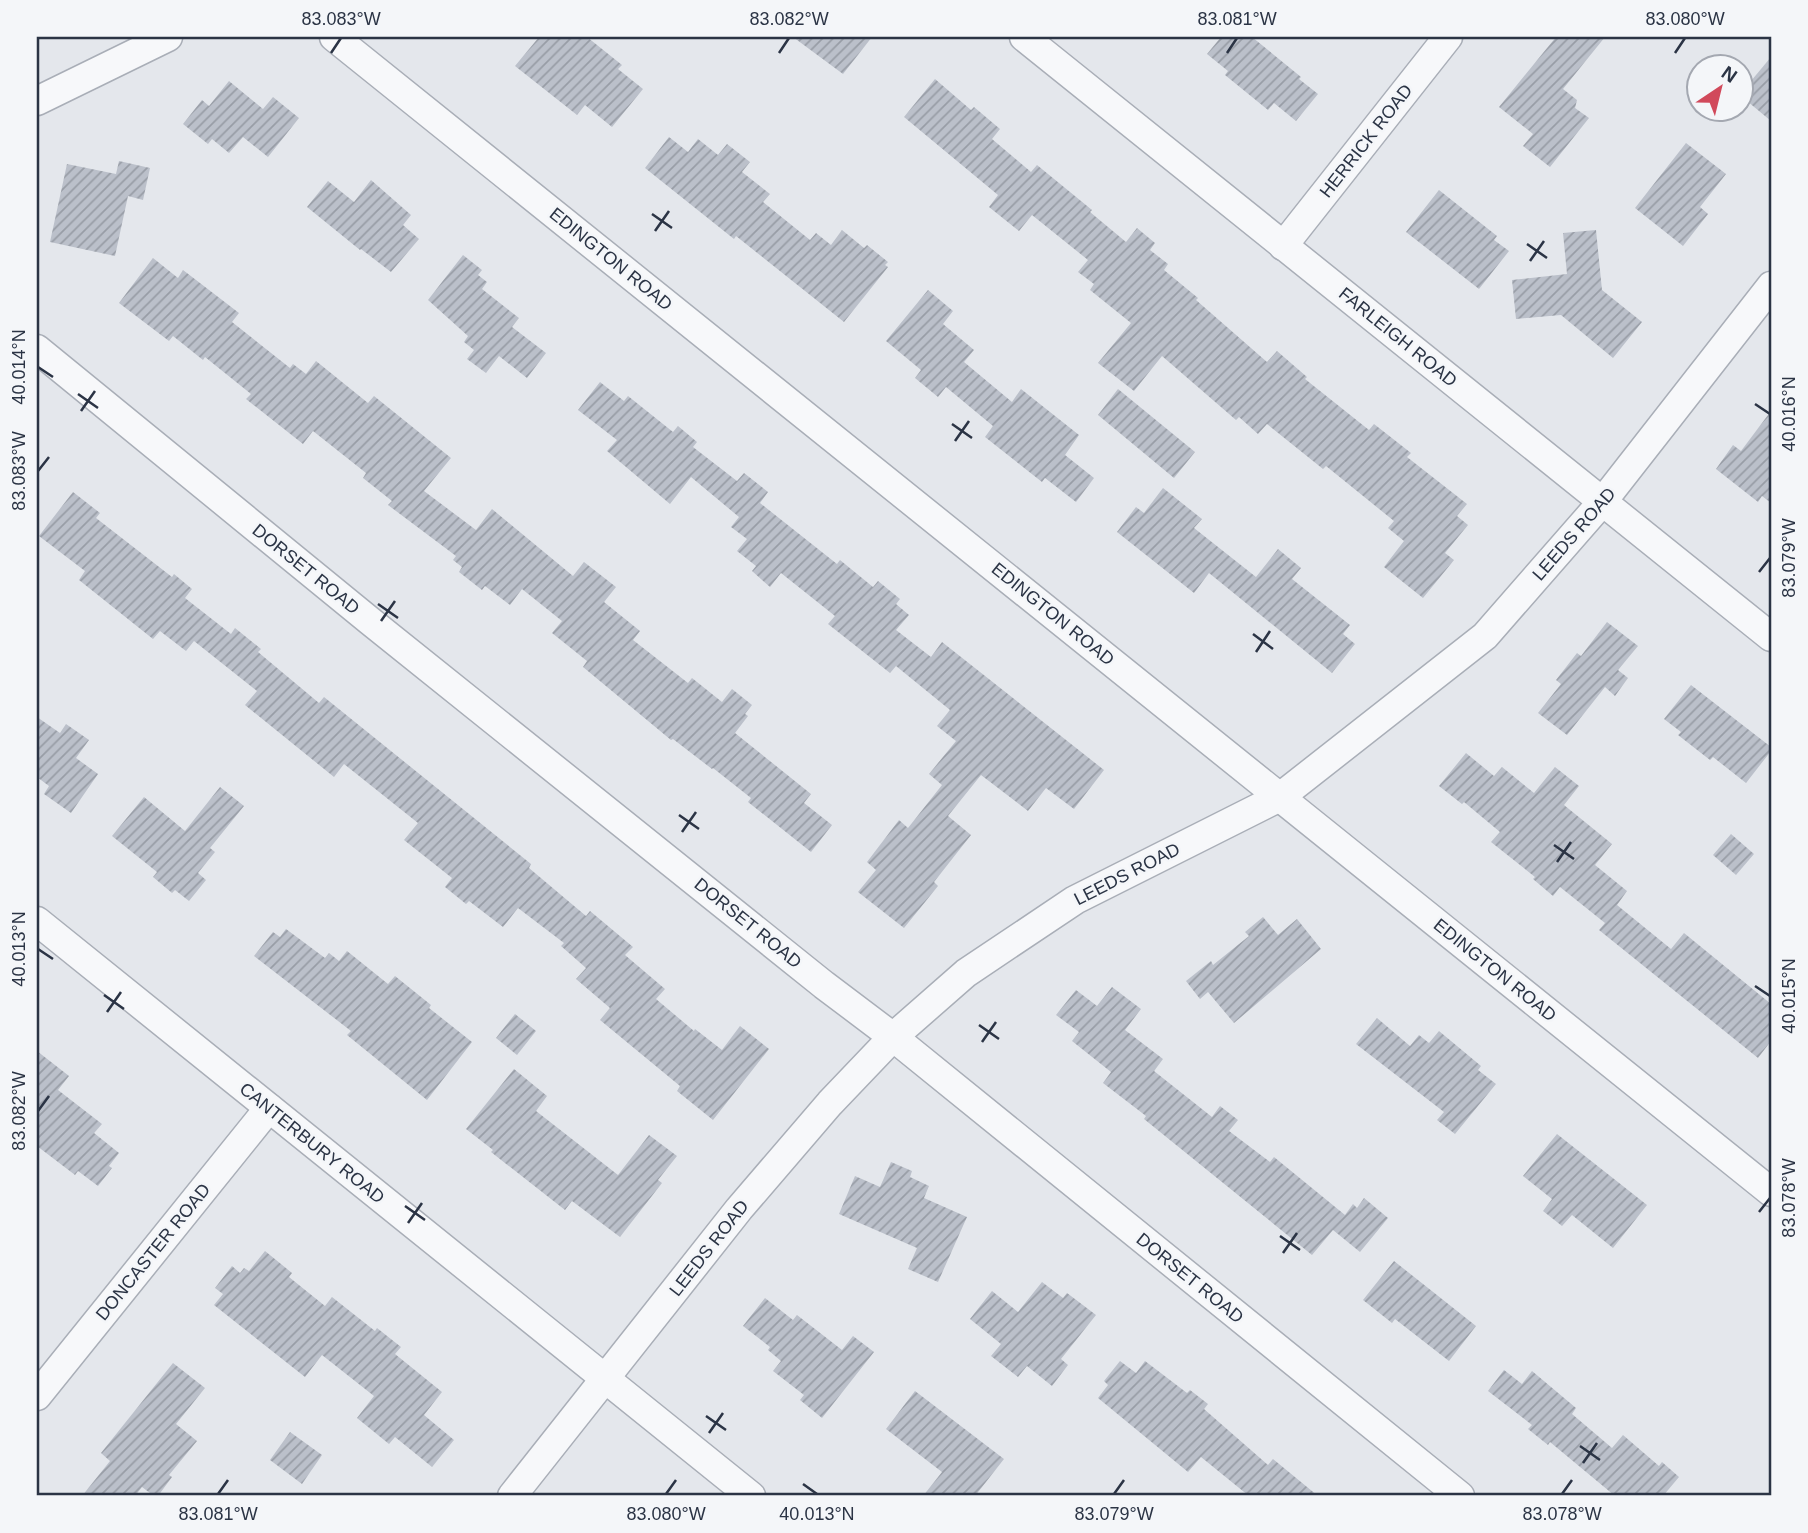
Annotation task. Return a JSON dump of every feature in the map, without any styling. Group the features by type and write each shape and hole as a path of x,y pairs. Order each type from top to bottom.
{"street":[{"path":"37,101 168,37"},
{"name":"EDINGTON ROAD","path":"334,37 1771,1192"},
{"name":"FARLEIGH ROAD","path":"1024,37 1771,637"},
{"name":"HERRICK ROAD","path":"1283,246 1448,37"},
{"name":"LEEDS ROAD","path":"512,1496 739,1209 830,1103 893,1037 966,973 1075,900 1280,797 1485,636 1603,501 1771,286"},
{"name":"DORSET ROAD","path":"37,349 370,621 824,985 893,1037 1460,1496"},
{"name":"CANTERBURY ROAD","path":"37,921 751,1496"},
{"name":"DONCASTER ROAD","path":"37,1396 269,1108"}],"building":[{"path":"539,37 587,37 622,65 618,69 643,89 612,127 585,105 577,115 515,66"},
{"path":"793,37 872,37 843,74"},
{"path":"1221,37 1252,37 1318,94 1296,121 1274,103 1268,110 1225,75 1228,71 1207,54"},
{"path":"1556,37 1605,37 1563,89 1577,100 1575,108 1589,118 1550,167 1523,146 1533,134 1499,107"},
{"path":"1771,57 1771,121 1756,108 1756,75"},
{"path":"935,79 971,110 974,107 1000,129 992,139 1031,172 1037,165 1126,242 1137,228 1155,243 1150,250 1168,264 1164,270 1267,362 1277,351 1307,377 1305,379 1369,430 1374,424 1411,453 1407,457 1467,504 1457,516 1468,525 1445,553 1454,560 1423,598 1384,567 1404,541 1388,528 1394,521 1326,466 1323,469 1267,424 1258,434 1239,417 1236,420 1162,356 1134,391 1098,363 1131,323 1090,290 1094,284 1078,272 1088,260 1032,215 1019,231 989,207 998,195 904,117"},
{"path":"229,81 263,109 273,97 299,118 268,157 243,137 229,153 212,139 208,144 183,124 202,100 209,106"},
{"path":"669,137 688,152 698,139 718,155 727,144 750,162 742,172 770,194 763,202 810,240 816,233 831,245 842,230 864,248 867,245 888,262 885,265 888,267 844,322 645,168"},
{"path":"1686,143 1726,174 1700,207 1708,214 1683,246 1635,208"},
{"path":"119,161 150,168 143,200 128,196 115,256 50,242 67,164 116,174"},
{"path":"371,180 411,215 403,225 419,239 391,272 307,207 328,181 354,202"},
{"path":"1439,190 1497,236 1494,240 1509,251 1479,289 1406,232"},
{"path":"1596,230 1602,290 1642,322 1613,358 1561,315 1516,319 1512,280 1567,274 1563,233"},
{"path":"463,255 482,270 478,275 487,282 482,289 519,318 512,327 546,353 527,378 499,356 486,373 467,359 474,350 464,342 468,336 428,300"},
{"path":"153,258 178,278 183,270 239,313 232,322 290,368 293,364 306,374 316,361 368,403 374,396 451,458 424,491 476,530 492,509 573,576 584,562 616,587 604,602 640,631 633,640 688,683 692,678 722,702 732,689 752,705 745,714 748,716 735,733 811,794 804,803 832,825 811,852 748,802 751,798 671,740 583,667 587,661 552,633 562,621 522,589 510,605 485,586 482,590 459,572 462,567 453,560 456,556 388,505 392,501 363,478 366,473 313,431 303,444 246,399 251,394 205,357 203,360 173,336 169,341 119,303"},
{"path":"928,290 953,311 943,324 974,350 964,362 1012,402 1021,389 1079,435 1065,455 1094,478 1076,502 1045,478 1042,482 985,437 993,426 946,387 938,397 915,378 921,370 886,341"},
{"path":"600,382 624,401 628,396 673,432 678,426 697,442 693,447 737,481 744,473 768,492 760,503 837,564 840,560 873,587 878,581 900,599 896,604 909,615 896,630 931,657 942,642 1104,770 1074,809 1046,788 1028,811 981,775 948,816 971,835 934,882 938,886 904,928 858,892 876,870 867,862 899,820 908,828 942,785 929,774 956,741 937,726 950,710 896,666 890,673 828,624 835,616 781,573 770,587 752,571 756,566 737,551 747,539 731,527 739,517 691,477 670,504 607,451 617,440 578,410"},
{"path":"1118,389 1195,452 1174,478 1098,415"},
{"path":"1771,411 1771,503 1762,496 1758,502 1716,469 1733,445 1741,451"},
{"path":"1163,488 1202,519 1194,528 1256,577 1278,549 1301,568 1292,579 1350,625 1343,634 1355,644 1332,673 1209,573 1194,593 1117,532 1136,507 1144,513"},
{"path":"73,492 100,513 96,518 172,577 174,574 192,589 185,598 231,634 235,628 261,649 258,652 319,703 324,697 531,864 529,868 586,916 590,911 633,947 625,955 665,989 656,999 694,1031 695,1029 722,1050 740,1026 769,1049 713,1120 677,1091 680,1086 600,1020 610,1008 576,979 586,968 561,946 564,943 518,908 503,927 469,901 466,904 445,887 452,878 404,840 418,823 344,764 334,777 245,705 257,691 194,641 186,651 160,631 153,639 79,580 85,571 39,536"},
{"path":"1607,622 1638,646 1618,670 1628,678 1615,696 1605,687 1567,735 1538,713 1561,684 1556,680 1577,653 1581,656"},
{"path":"1691,685 1771,747 1771,751 1746,783 1713,757 1710,760 1678,735 1681,732 1664,719"},
{"path":"37,717 60,733 66,724 89,740 76,758 98,774 71,813 44,794 49,786 37,777"},
{"path":"1466,753 1494,776 1502,767 1534,793 1555,767 1579,786 1564,805 1612,844 1595,865 1627,891 1617,905 1671,949 1684,933 1771,1004 1771,1041 1758,1058 1599,930 1605,923 1560,887 1553,896 1533,879 1535,877 1491,842 1500,832 1464,802 1462,804 1439,786"},
{"path":"220,787 244,806 210,848 215,852 198,873 206,880 189,901 175,890 172,893 153,877 157,872 112,836 144,797 185,831"},
{"path":"1731,834 1754,854 1736,875 1713,855"},
{"path":"1263,917 1278,935 1297,919 1321,949 1234,1023 1208,992 1200,999 1186,981 1211,961 1213,965 1249,936 1245,932"},
{"path":"286,929 325,958 329,953 339,961 347,951 388,984 395,976 431,1005 429,1008 472,1042 427,1100 347,1035 351,1031 254,956 273,932 280,937"},
{"path":"1112,987 1141,1009 1125,1030 1163,1059 1154,1071 1212,1117 1220,1106 1238,1120 1229,1131 1270,1162 1274,1157 1345,1215 1353,1204 1357,1208 1364,1198 1388,1218 1360,1252 1333,1230 1312,1255 1103,1083 1111,1072 1072,1041 1079,1032 1056,1015 1076,990 1097,1006"},
{"path":"515,1014 536,1031 517,1055 496,1038"},
{"path":"1377,1018 1410,1046 1419,1035 1429,1043 1439,1031 1481,1066 1478,1070 1496,1084 1455,1134 1437,1120 1444,1112 1356,1044"},
{"path":"37,1051 69,1076 58,1090 102,1124 94,1133 119,1153 109,1166 112,1168 98,1186 78,1171 75,1175 37,1146"},
{"path":"514,1069 547,1096 536,1111 618,1175 649,1135 677,1156 658,1180 662,1183 620,1237 572,1201 565,1210 466,1129"},
{"path":"1557,1134 1647,1205 1613,1248 1572,1215 1562,1226 1543,1211 1552,1199 1523,1176"},
{"path":"891,1162 912,1171 910,1177 929,1186 924,1198 967,1217 938,1282 908,1269 917,1248 839,1214 855,1176 880,1187"},
{"path":"265,1251 292,1273 289,1277 325,1306 332,1297 375,1331 377,1328 401,1347 395,1354 442,1392 424,1415 454,1440 432,1467 395,1437 389,1444 357,1418 374,1396 322,1355 305,1377 214,1305 223,1294 215,1288 232,1266 240,1273 244,1268 249,1271"},
{"path":"1394,1261 1476,1326 1449,1361 1395,1319 1392,1323 1363,1300"},
{"path":"1042,1282 1063,1298 1067,1293 1096,1315 1061,1359 1068,1365 1052,1386 1027,1366 1018,1377 991,1356 1001,1344 970,1319 992,1291 1018,1312"},
{"path":"765,1298 793,1320 797,1315 842,1350 853,1336 874,1352 822,1418 800,1400 804,1395 773,1371 781,1361 768,1350 770,1347 743,1326"},
{"path":"1120,1361 1136,1373 1145,1361 1187,1393 1190,1390 1208,1404 1204,1409 1268,1465 1273,1459 1318,1496 1249,1496 1201,1457 1188,1472 1098,1398 1108,1385 1104,1381"},
{"path":"173,1363 205,1388 176,1424 197,1441 169,1475 172,1477 158,1496 142,1487 135,1496 82,1496 110,1461 101,1453"},
{"path":"1504,1370 1522,1384 1532,1371 1576,1408 1572,1414 1612,1448 1623,1435 1659,1466 1662,1462 1679,1477 1663,1496 1615,1496 1550,1442 1548,1445 1528,1429 1532,1425 1488,1391"},
{"path":"915,1391 1004,1459 975,1496 923,1496 942,1472 886,1429"},
{"path":"290,1432 322,1455 302,1484 270,1460"}]}
